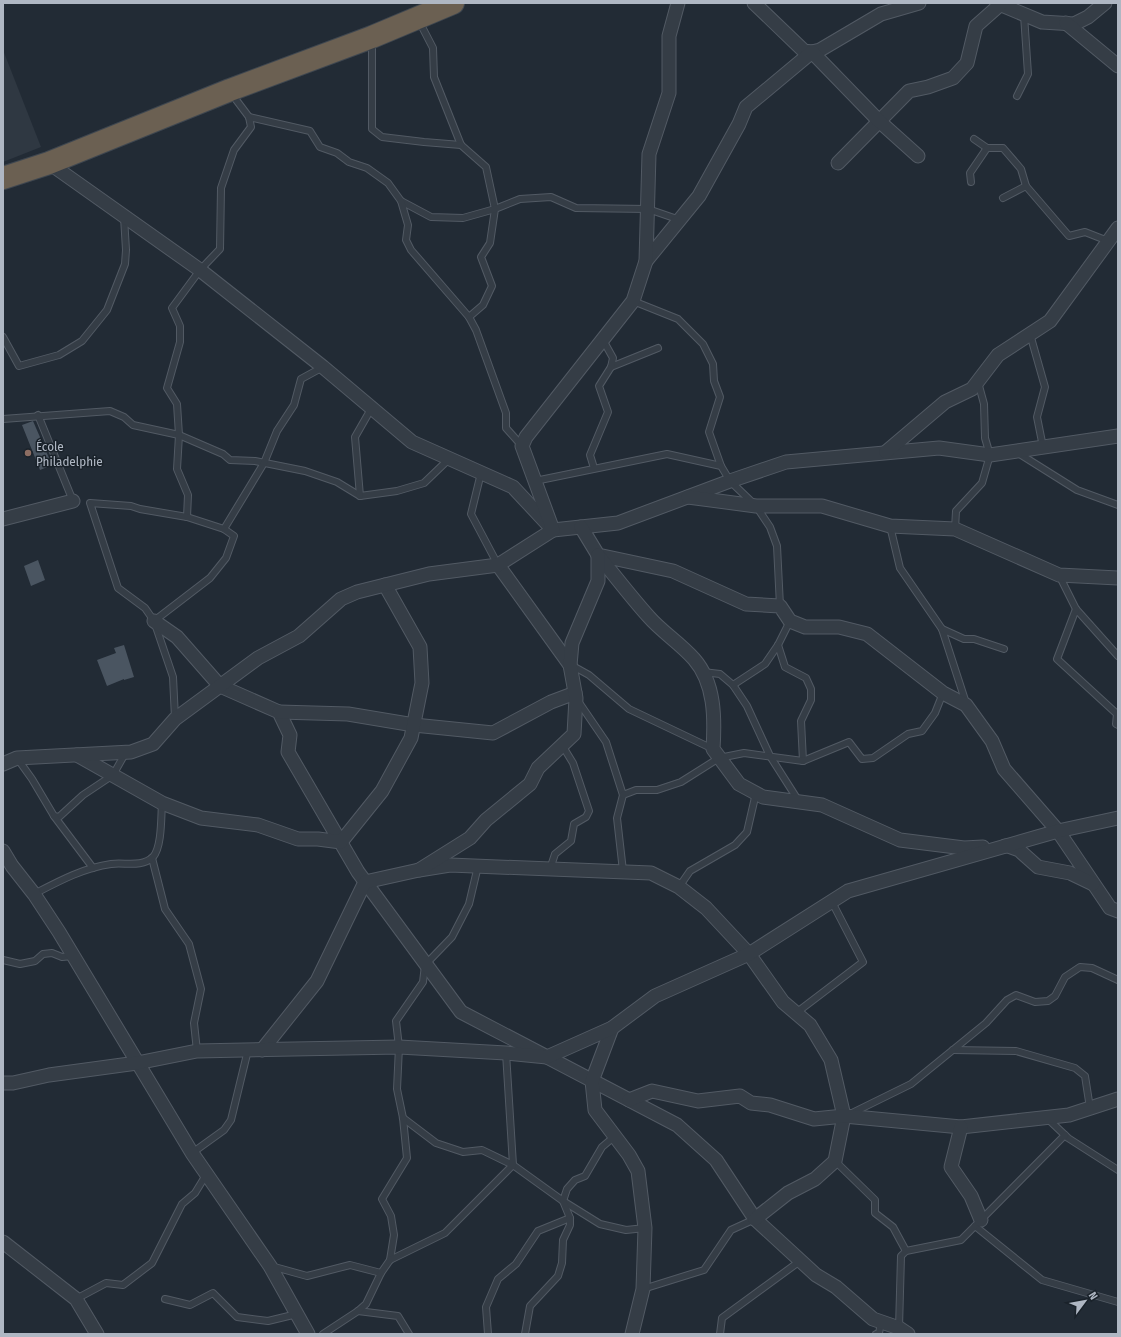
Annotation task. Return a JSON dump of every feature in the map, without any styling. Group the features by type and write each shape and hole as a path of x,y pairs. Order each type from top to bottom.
{"highway":[{"path":"3,178 49,163 230,90 372,37 453,3"}],"street":[{"path":"553,530 522,446 526,437 633,301 646,261 649,154 669,92 669,36 678,3"},
{"path":"754,3 804,51 812,52 820,50 880,14 919,3"},
{"path":"838,163 909,91 928,87 953,78 967,64 976,26 1000,4 1042,22 1074,24 1088,17 1105,3"},
{"path":"1066,23 1118,66"},
{"path":"646,261 699,196 739,124 746,107 812,52"},
{"path":"812,52 879,121 918,156"},
{"path":"49,163 200,270 323,367 412,442 513,487 553,530"},
{"path":"886,452 945,402 972,389 998,355 1050,321 1118,228"},
{"path":"3,764 17,758 131,752 152,744 175,719 258,658 299,636 341,599 356,592 430,574 498,565 553,530 618,523 730,481 786,462 939,448 990,455 1118,436"},
{"path":"686,497 756,506 822,506 890,526 955,529 1059,575 1118,578"},
{"path":"3,519 73,501"},
{"path":"580,527 598,555 649,618 693,658 704,672 710,687 715,726 716,753 739,784 763,797 822,805 900,840 964,848 1008,846 1019,850 1038,867 1070,872 1094,884"},
{"path":"598,555 674,571 746,604 780,606 790,621 805,627 839,627 867,634 943,694 966,705 992,741 1004,769 1058,831 1094,884 1116,912"},
{"path":"419,870 470,838 486,820 530,784 538,768 574,734 576,695 570,664 572,643 598,581 598,555"},
{"path":"498,565 570,664"},
{"path":"341,842 382,792 412,738 422,682 420,647 385,585"},
{"path":"154,621 177,637 220,686 279,712 348,714 414,725 494,733 551,702 576,695"},
{"path":"279,712 290,735 288,752 358,872 461,1012 677,1125 716,1160 755,1219 800,1261 816,1275 836,1287 873,1319 879,1328 904,1331"},
{"path":"77,755 162,803 202,818 258,825 298,839 318,839 341,842"},
{"path":"3,1083 13,1083 49,1075 137,1063 197,1051 399,1047 506,1053 547,1057 612,1028 655,996 749,954 848,891 1058,831 1118,818"},
{"path":"3,851 8,870 34,894 192,1153 270,1266 308,1334"},
{"path":"365,882 450,865 650,873 679,887 706,908 749,954 783,1002 810,1025 832,1060 844,1116 835,1161 815,1179 788,1193 755,1219"},
{"path":"262,1050 317,981 365,882"},
{"path":"612,1028 592,1081 595,1110 629,1155 638,1171 645,1228 643,1289 632,1334"},
{"path":"629,1100 652,1091 698,1101 740,1096 751,1103 770,1105 814,1119 844,1116 961,1127 1069,1115 1118,1099"},
{"path":"961,1127 951,1167 971,1196 978,1223"},
{"path":"3,1242 76,1299 97,1334"}],"lane":[{"path":"1016,96 1028,74 1024,15"},
{"path":"417,18 433,48 434,78 461,145 486,167 494,209 490,243 482,257 492,286 483,305 469,317"},
{"path":"372,37 372,130 382,137 461,145"},
{"path":"187,517 188,495 177,469 179,435 177,404 167,388 180,342 180,326 172,308 200,270 220,249 220,188 234,150 251,127 249,117 230,90"},
{"path":"249,117 310,131 320,147 337,153 349,162 367,168 388,183 401,201 408,225 406,240 411,250 469,317 476,330 506,412 506,428 522,446"},
{"path":"974,139 987,148 1003,148 1021,169 1026,186 1068,236 1085,232 1108,241"},
{"path":"971,182 970,173 987,148"},
{"path":"1003,198 1026,186"},
{"path":"401,201 431,217 463,218 494,209 520,199 551,197 576,208 648,209 680,220"},
{"path":"3,337 19,366 59,355 82,341 107,310 125,264 126,250 124,216"},
{"path":"633,301 678,319 703,344 713,364 714,381 720,397 709,432 721,466 730,481 756,506 770,527 777,546 780,606"},
{"path":"1030,334 1045,387 1037,418 1043,447"},
{"path":"594,468 590,455 608,412 599,386 611,367 613,358 603,340"},
{"path":"611,367 658,348"},
{"path":"224,529 264,463 277,431 294,405 301,379 323,367"},
{"path":"955,529 956,511 982,483 990,455 985,438 984,404 978,382"},
{"path":"360,496 355,437 372,409"},
{"path":"3,419 38,415 110,411 124,417 133,425 179,435 223,454 230,460 254,461 304,471 337,482 360,496 397,491 424,483 450,459"},
{"path":"38,415 73,501"},
{"path":"1015,451 1077,490 1118,505"},
{"path":"535,481 667,454 721,466"},
{"path":"481,473 471,514 498,565"},
{"path":"154,621 210,578 226,558 234,536 224,529 187,517 140,509 131,506 90,503 118,588 145,608 154,621 173,677 175,719"},
{"path":"890,526 900,568 942,629 966,705"},
{"path":"1059,575 1076,609 1118,656"},
{"path":"1076,609 1057,659 1117,714 1116,724 1118,725"},
{"path":"734,685 765,664 778,645 790,621"},
{"path":"942,629 964,639 974,639 1004,649"},
{"path":"778,645 785,667 806,678 811,689 811,700 802,721 803,761"},
{"path":"570,664 590,675 629,709 716,753 744,753 803,761 849,742 862,759 873,758 908,734 922,732 935,713 943,694"},
{"path":"704,672 720,674 734,685 747,706 770,756 798,801"},
{"path":"576,695 606,742 623,795 617,818 623,871"},
{"path":"550,869 555,854 571,841 574,824 586,816 589,811 573,764 562,745"},
{"path":"54,816 59,817 83,795 113,775 126,752"},
{"path":"623,795 636,790 657,790 681,782 716,753"},
{"path":"17,758 32,779 54,816 93,868"},
{"path":"679,887 690,871 735,845 747,832 756,793"},
{"path":"34,894 76,872 112,864 138,864 152,858 158,848 162,803"},
{"path":"152,858 166,909 189,944 201,989 194,1023 197,1051"},
{"path":"323,1334 366,1304 381,1273 390,1260 394,1235 391,1216 382,1199 407,1158 404,1118 397,1089 399,1047 396,1021 423,982 425,965 452,937 469,904 478,866"},
{"path":"796,1013 863,962 832,902"},
{"path":"3,960 20,964 35,961 43,954 52,953 62,957 73,956"},
{"path":"844,1116 911,1084 986,1023 1007,1000 1016,995 1035,1002 1048,1001 1055,996 1065,977 1080,968 1092,968 1118,980"},
{"path":"192,1153 224,1130 231,1120 248,1050"},
{"path":"953,1050 1016,1051 1075,1068 1085,1076 1090,1108"},
{"path":"390,1260 445,1232 513,1165 506,1053"},
{"path":"404,1118 436,1142 463,1152 482,1150 513,1165 563,1201 600,1224 626,1230 645,1228"},
{"path":"1047,1118 1065,1135 1118,1170"},
{"path":"904,1331 900,1256 906,1251 961,1240 1065,1135"},
{"path":"525,1334 530,1306 558,1276 562,1263 563,1240 570,1225 570,1218 563,1201 567,1189 575,1180 585,1176 602,1147 615,1136"},
{"path":"835,1161 875,1200 876,1213 893,1227 906,1251"},
{"path":"76,1299 106,1283 123,1285 152,1263 182,1204 195,1193 207,1174"},
{"path":"488,1334 486,1307 498,1279 516,1264 538,1231 570,1218"},
{"path":"643,1289 704,1270 731,1230 755,1219"},
{"path":"978,1223 1042,1280 1118,1302"},
{"path":"720,1334 722,1318 800,1261"},
{"path":"270,1266 307,1276 350,1265 381,1273"},
{"path":"165,1299 190,1305 213,1294 237,1317 268,1321 297,1314"},
{"path":"358,1311 398,1316 409,1334"}],"shaded area":[{"path":"3,50 41,147 3,162"}],"building":[{"path":"33,421 52,465 40,470 22,425"},
{"path":"38,560 45,580 31,586 24,566"},
{"path":"124,645 134,677 124,679 107,686 97,660 116,653 114,648"}],"place":[{"name":"École Philadelphie","path":"28,453"}]}
